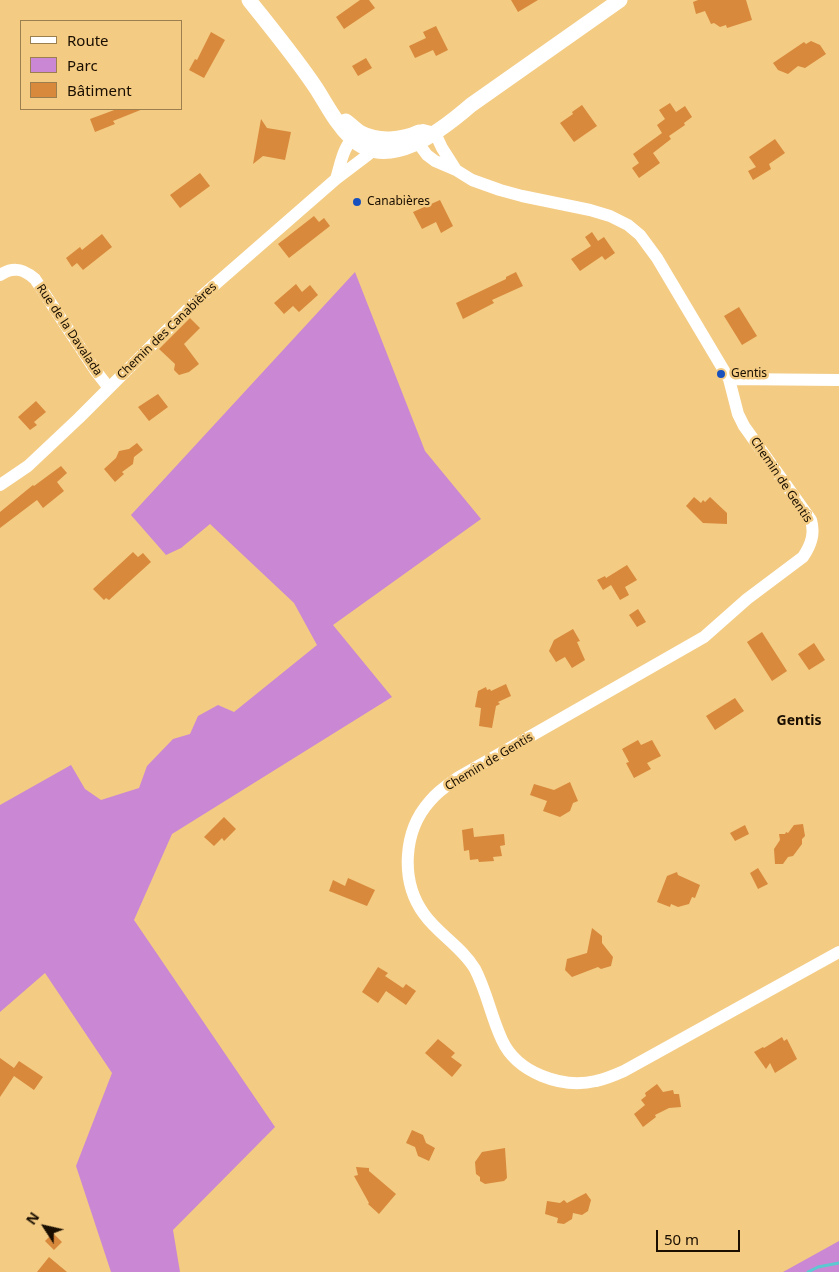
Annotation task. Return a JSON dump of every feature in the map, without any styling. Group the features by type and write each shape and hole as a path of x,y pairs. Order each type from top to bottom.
{"street":[{"path":"249,0 316,88 363,139"},
{"path":"336,179 344,152 363,139 426,135 620,0"},
{"name":"Chemin de Gentis","path":"456,170 442,148 426,135 421,147 435,161 456,170 472,180 500,190 610,216 628,225 649,246 729,379 738,414 744,426 811,520 814,529 803,557 747,599 704,637 459,777 442,789 429,801 411,834 408,852 408,875 414,896 423,913 474,968 483,987 502,1041 515,1059 536,1073 562,1081 578,1083 595,1082 624,1071 839,952"},
{"name":"Chemin des Canabières","path":"0,485 28,466 195,302 336,179 363,160 369,154 363,139"},
{"name":"Rue de la Davalada","path":"0,275 17,269 27,272 35,279 108,388"},
{"path":"729,379 839,380"}],"green space":[{"path":"355,272 425,451 481,519 333,625 392,697 172,834 134,920 275,1127 173,1230 180,1272 111,1272 76,1166 112,1073 45,973 0,1012 0,805 71,765 85,789 101,800 139,788 147,766 173,739 190,734 198,716 218,705 234,712 317,645 294,603 210,524 181,548 166,555 131,515"},
{"path":"839,1241 839,1272 783,1272"}],"building":[{"path":"360,0 369,0 375,8 344,29 336,17"},
{"path":"511,0 538,0 518,12"},
{"path":"698,0 746,0 752,20 727,28 726,25 720,27 714,23 711,24 705,11 696,14 693,2"},
{"path":"436,26 448,50 436,56 433,50 415,58 409,46 426,38 423,32"},
{"path":"211,32 225,40 204,78 189,70 195,59 197,60"},
{"path":"811,41 820,45 826,54 805,68 798,66 788,74 778,70 773,63 804,42 806,44"},
{"path":"366,58 372,68 358,76 352,66"},
{"path":"670,103 676,112 685,106 692,117 684,123 685,125 669,136 671,139 653,153 660,163 639,178 632,168 639,163 633,154 662,133 657,125 665,119 659,110"},
{"path":"582,105 597,126 574,142 560,123"},
{"path":"114,110 140,110 113,121 115,124 95,132 90,119"},
{"path":"261,119 267,128 291,132 285,160 263,156 253,164"},
{"path":"775,139 785,153 769,164 771,169 753,180 748,171 756,167 749,157"},
{"path":"200,173 210,186 180,208 170,195"},
{"path":"440,200 453,226 441,233 436,222 422,229 413,212"},
{"path":"314,216 319,222 324,218 330,226 289,258 278,244"},
{"path":"592,232 598,241 604,237 615,253 605,260 602,256 580,271 571,259 591,246 585,237"},
{"path":"102,234 112,247 83,270 77,263 72,267 66,258 80,247 82,250"},
{"path":"516,272 523,286 492,300 494,303 463,319 456,303 506,279 506,277"},
{"path":"296,284 302,292 310,285 318,295 299,312 293,306 284,314 274,303"},
{"path":"739,307 757,336 742,345 724,316"},
{"path":"190,318 200,328 184,344 199,364 189,372 179,375 174,370 175,364 159,349"},
{"path":"158,394 168,407 149,421 138,407"},
{"path":"36,401 46,412 34,422 37,425 30,430 18,417"},
{"path":"137,443 143,450 134,457 133,464 122,472 124,474 115,482 104,469 116,458 119,451 129,449"},
{"path":"61,466 67,473 57,482 64,491 43,508 37,500 0,528 0,512 33,485"},
{"path":"694,497 701,503 710,497 727,513 727,524 703,523 686,506"},
{"path":"133,552 138,557 143,553 151,562 109,600 106,598 104,600 93,589"},
{"path":"627,565 637,580 625,587 629,595 620,600 611,585 603,590 597,580 605,576 606,578"},
{"path":"638,609 646,622 637,627 629,615"},
{"path":"573,629 580,641 577,642 585,660 572,668 565,657 556,662 549,651 554,640"},
{"path":"762,632 787,671 772,681 747,642"},
{"path":"814,643 825,660 809,670 798,654"},
{"path":"506,684 511,696 498,702 500,704 496,706 492,728 479,726 481,708 475,707 478,691 486,687 487,690 490,689 491,691"},
{"path":"735,698 744,711 715,730 706,716"},
{"path":"638,740 641,745 652,740 661,756 647,763 651,769 634,778 626,763 629,762 622,749"},
{"path":"570,782 578,801 573,803 570,811 560,817 543,811 547,801 530,795 534,784 554,790"},
{"path":"224,817 236,829 224,841 222,838 214,846 204,837"},
{"path":"803,824 805,836 802,839 802,844 793,856 788,857 783,864 775,864 774,849 780,840 779,834 788,833 794,825"},
{"path":"745,825 749,834 735,841 730,833"},
{"path":"473,828 474,837 504,834 505,845 500,846 502,856 493,857 494,861 479,862 478,859 470,860 469,850 464,851 462,830"},
{"path":"758,868 768,884 758,889 750,873"},
{"path":"677,872 678,875 700,885 695,898 692,897 689,904 678,907 671,904 670,907 657,902 667,876"},
{"path":"348,878 375,890 367,906 329,891 333,880 345,886"},
{"path":"592,928 602,936 602,943 613,957 611,966 601,969 598,967 572,977 565,970 567,959 587,953"},
{"path":"378,967 388,973 385,976 403,988 406,984 416,991 406,1005 386,991 378,1003 362,992"},
{"path":"782,1037 784,1041 787,1039 797,1059 775,1073 770,1063 766,1069 754,1052"},
{"path":"438,1039 455,1053 451,1057 462,1065 452,1077 425,1053"},
{"path":"0,1058 14,1068 19,1061 43,1077 34,1090 14,1076 0,1097"},
{"path":"657,1084 663,1092 673,1090 674,1094 679,1094 681,1107 669,1108 655,1115 656,1117 643,1127 634,1114 645,1105 641,1100 646,1096 645,1093"},
{"path":"412,1130 423,1135 426,1143 435,1148 429,1161 418,1156 415,1147 406,1143"},
{"path":"505,1148 507,1178 504,1181 485,1184 480,1181 480,1177 476,1174 475,1162 482,1152"},
{"path":"356,1167 369,1168 369,1171 396,1194 379,1214 368,1204 354,1176 358,1175"},
{"path":"586,1193 591,1200 588,1211 582,1215 573,1213 572,1219 564,1224 557,1223 558,1218 545,1214 547,1201 560,1203 564,1200 567,1203"},
{"path":"53,1233 62,1242 54,1250 45,1241"},
{"path":"49,1257 67,1272 37,1272"}],"waterway":[{"path":"808,1272 818,1267 839,1263"}],"place":[{"name":"Canabières","path":"357,202"},
{"name":"Gentis","path":"721,374"}],"district":[{"name":"Gentis","path":"799,721"}]}
